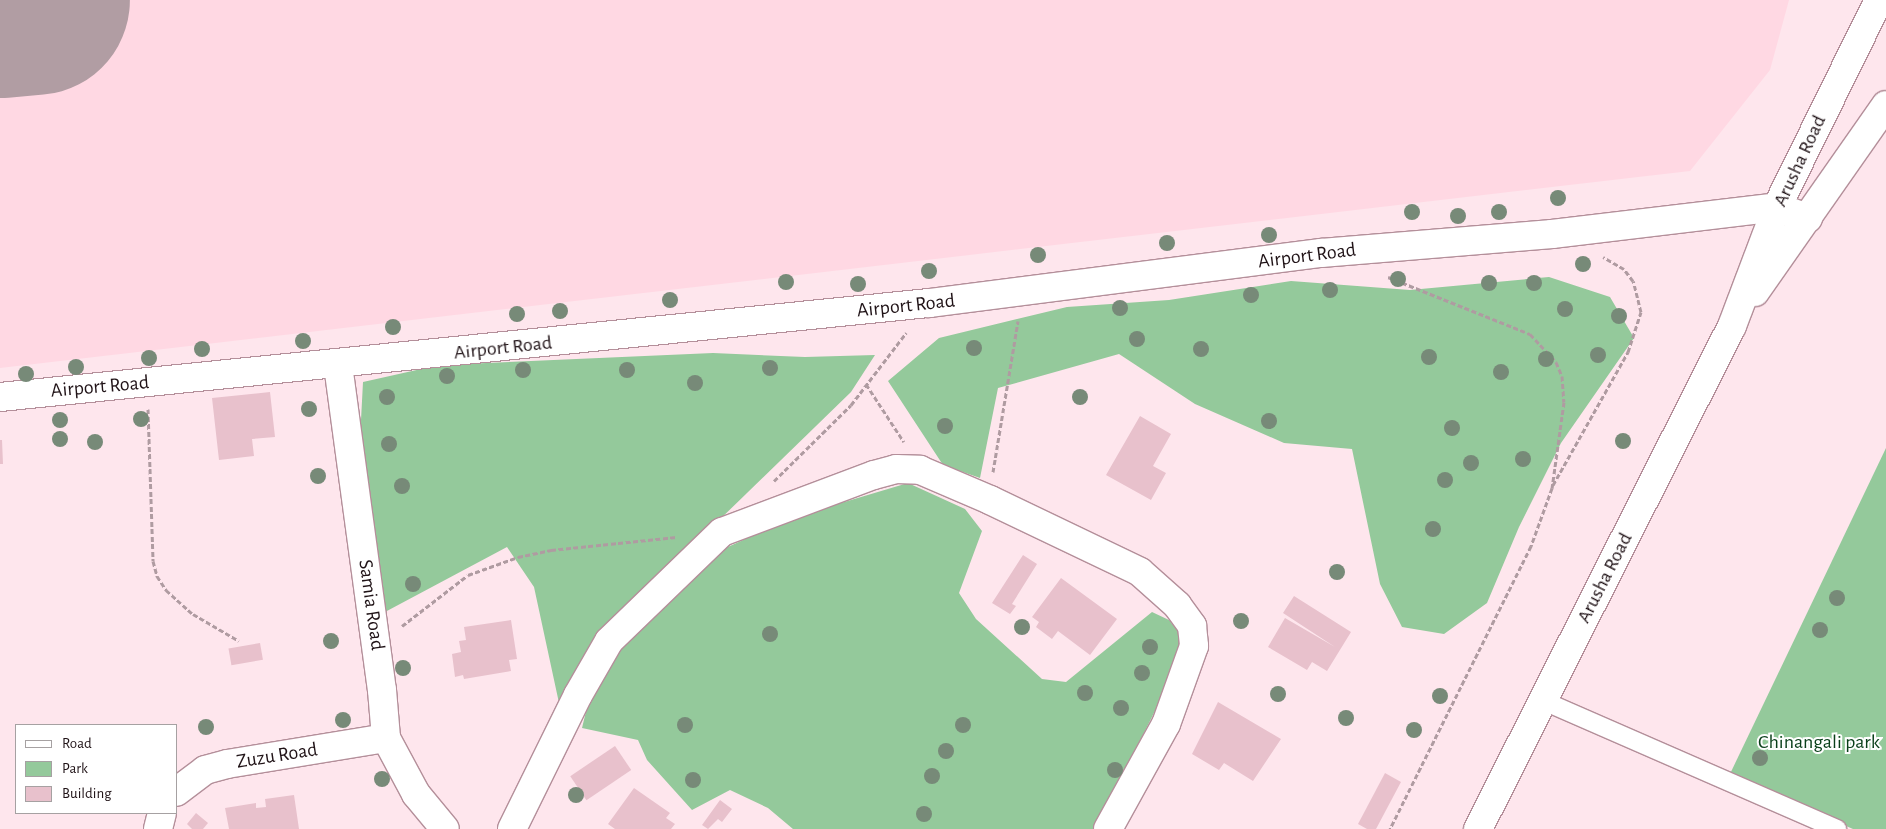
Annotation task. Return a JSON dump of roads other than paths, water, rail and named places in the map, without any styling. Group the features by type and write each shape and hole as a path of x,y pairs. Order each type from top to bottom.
{"main road":[{"name":"Arusha Road","path":"1478,829 1732,326 1778,207 1879,0"},
{"name":"Arusha Road","path":"1732,326 1886,105"},
{"name":"Airport Road","path":"0,397 338,365 929,303 1022,293 1321,253 1552,234 1778,207 1808,218"},
{"name":"Samia Road","path":"338,365 376,647 386,738 416,794 446,829"},
{"path":"512,829 570,710 609,641 722,532 874,474 896,469 920,470 990,500 1140,572 1177,604 1192,626 1194,646 1166,724 1108,829"},
{"name":"Zuzu Road","path":"178,790 205,770 227,764 386,738"},
{"path":"158,829 162,814"}],"lane":[{"path":"1544,701 1837,829"}],"park label":[{"name":"Chinangali park","path":"1819,742"}]}
